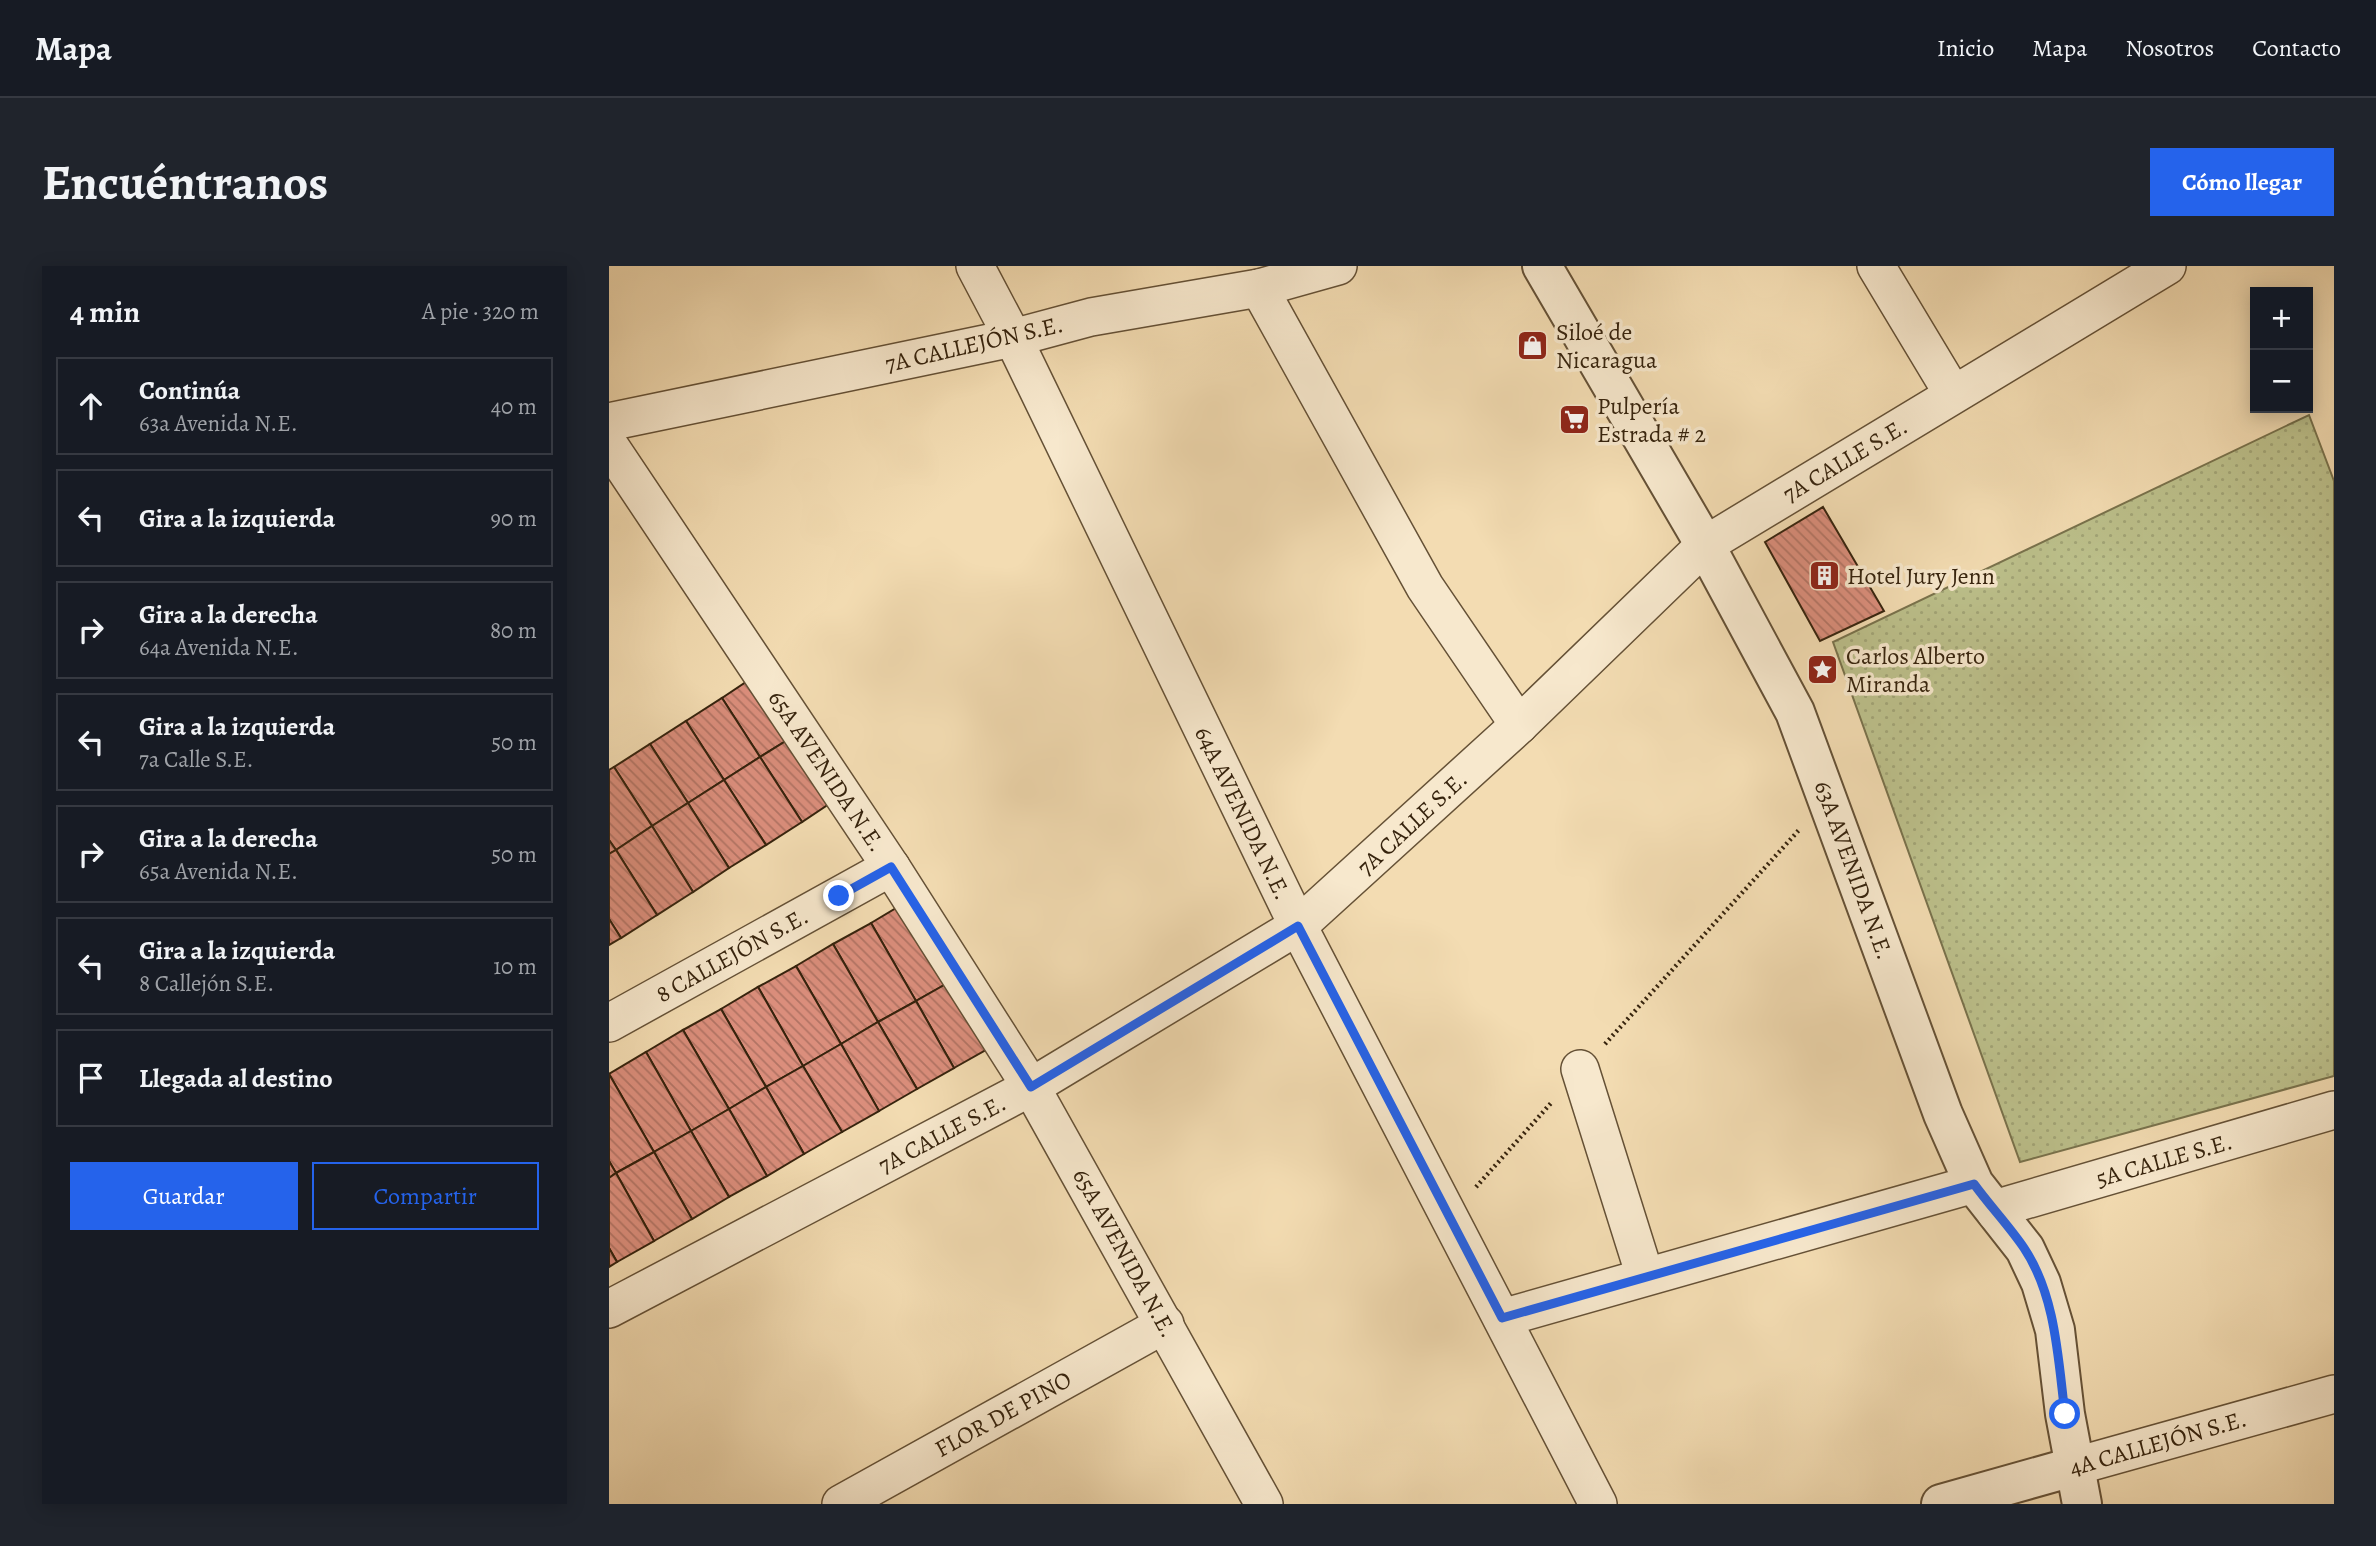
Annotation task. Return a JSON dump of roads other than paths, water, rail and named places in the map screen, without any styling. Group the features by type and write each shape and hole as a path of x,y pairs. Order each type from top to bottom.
{"street":[{"name":"64A AVENIDA N.E.","path":"975,266 1013,338 1298,926 1598,1504"},
{"name":"7A CALLEJÓN S.E.","path":"609,422 1013,338 1091,317 1259,288 1338,266"},
{"name":"63A AVENIDA N.E.","path":"1542,266 1705,545 1795,712 1943,1114 1985,1199 2025,1249 2041,1283 2055,1330 2065,1414 2082,1504"},
{"path":"1876,266 1954,394"},
{"name":"7A CALLE S.E.","path":"609,1309 1031,1087 1298,926 1519,725 1705,545 2167,266"},
{"path":"1259,288 1425,587 1519,725"},
{"name":"65A AVENIDA N.E.","path":"609,445 891,867 1031,1087 1264,1504"},
{"name":"8 CALLEJÓN S.E.","path":"609,1023 891,867"},
{"path":"1580,1069 1645,1276"},
{"name":"5A CALLE S.E.","path":"1502,1318 1645,1276 1985,1199 2005,1206 2334,1110"},
{"name":"FLOR DE PINO","path":"841,1504 1165,1324"},
{"name":"4A CALLEJÓN S.E.","path":"1941,1504 2334,1394"}],"place":[{"name":"Siloé de Nicaragua","path":"1533,346"},
{"name":"Pulpería Estrada # 2","path":"1574,420"},
{"name":"Hotel Jury Jenn","path":"1824,576"},
{"name":"Carlos Alberto Miranda","path":"1823,670"}]}
